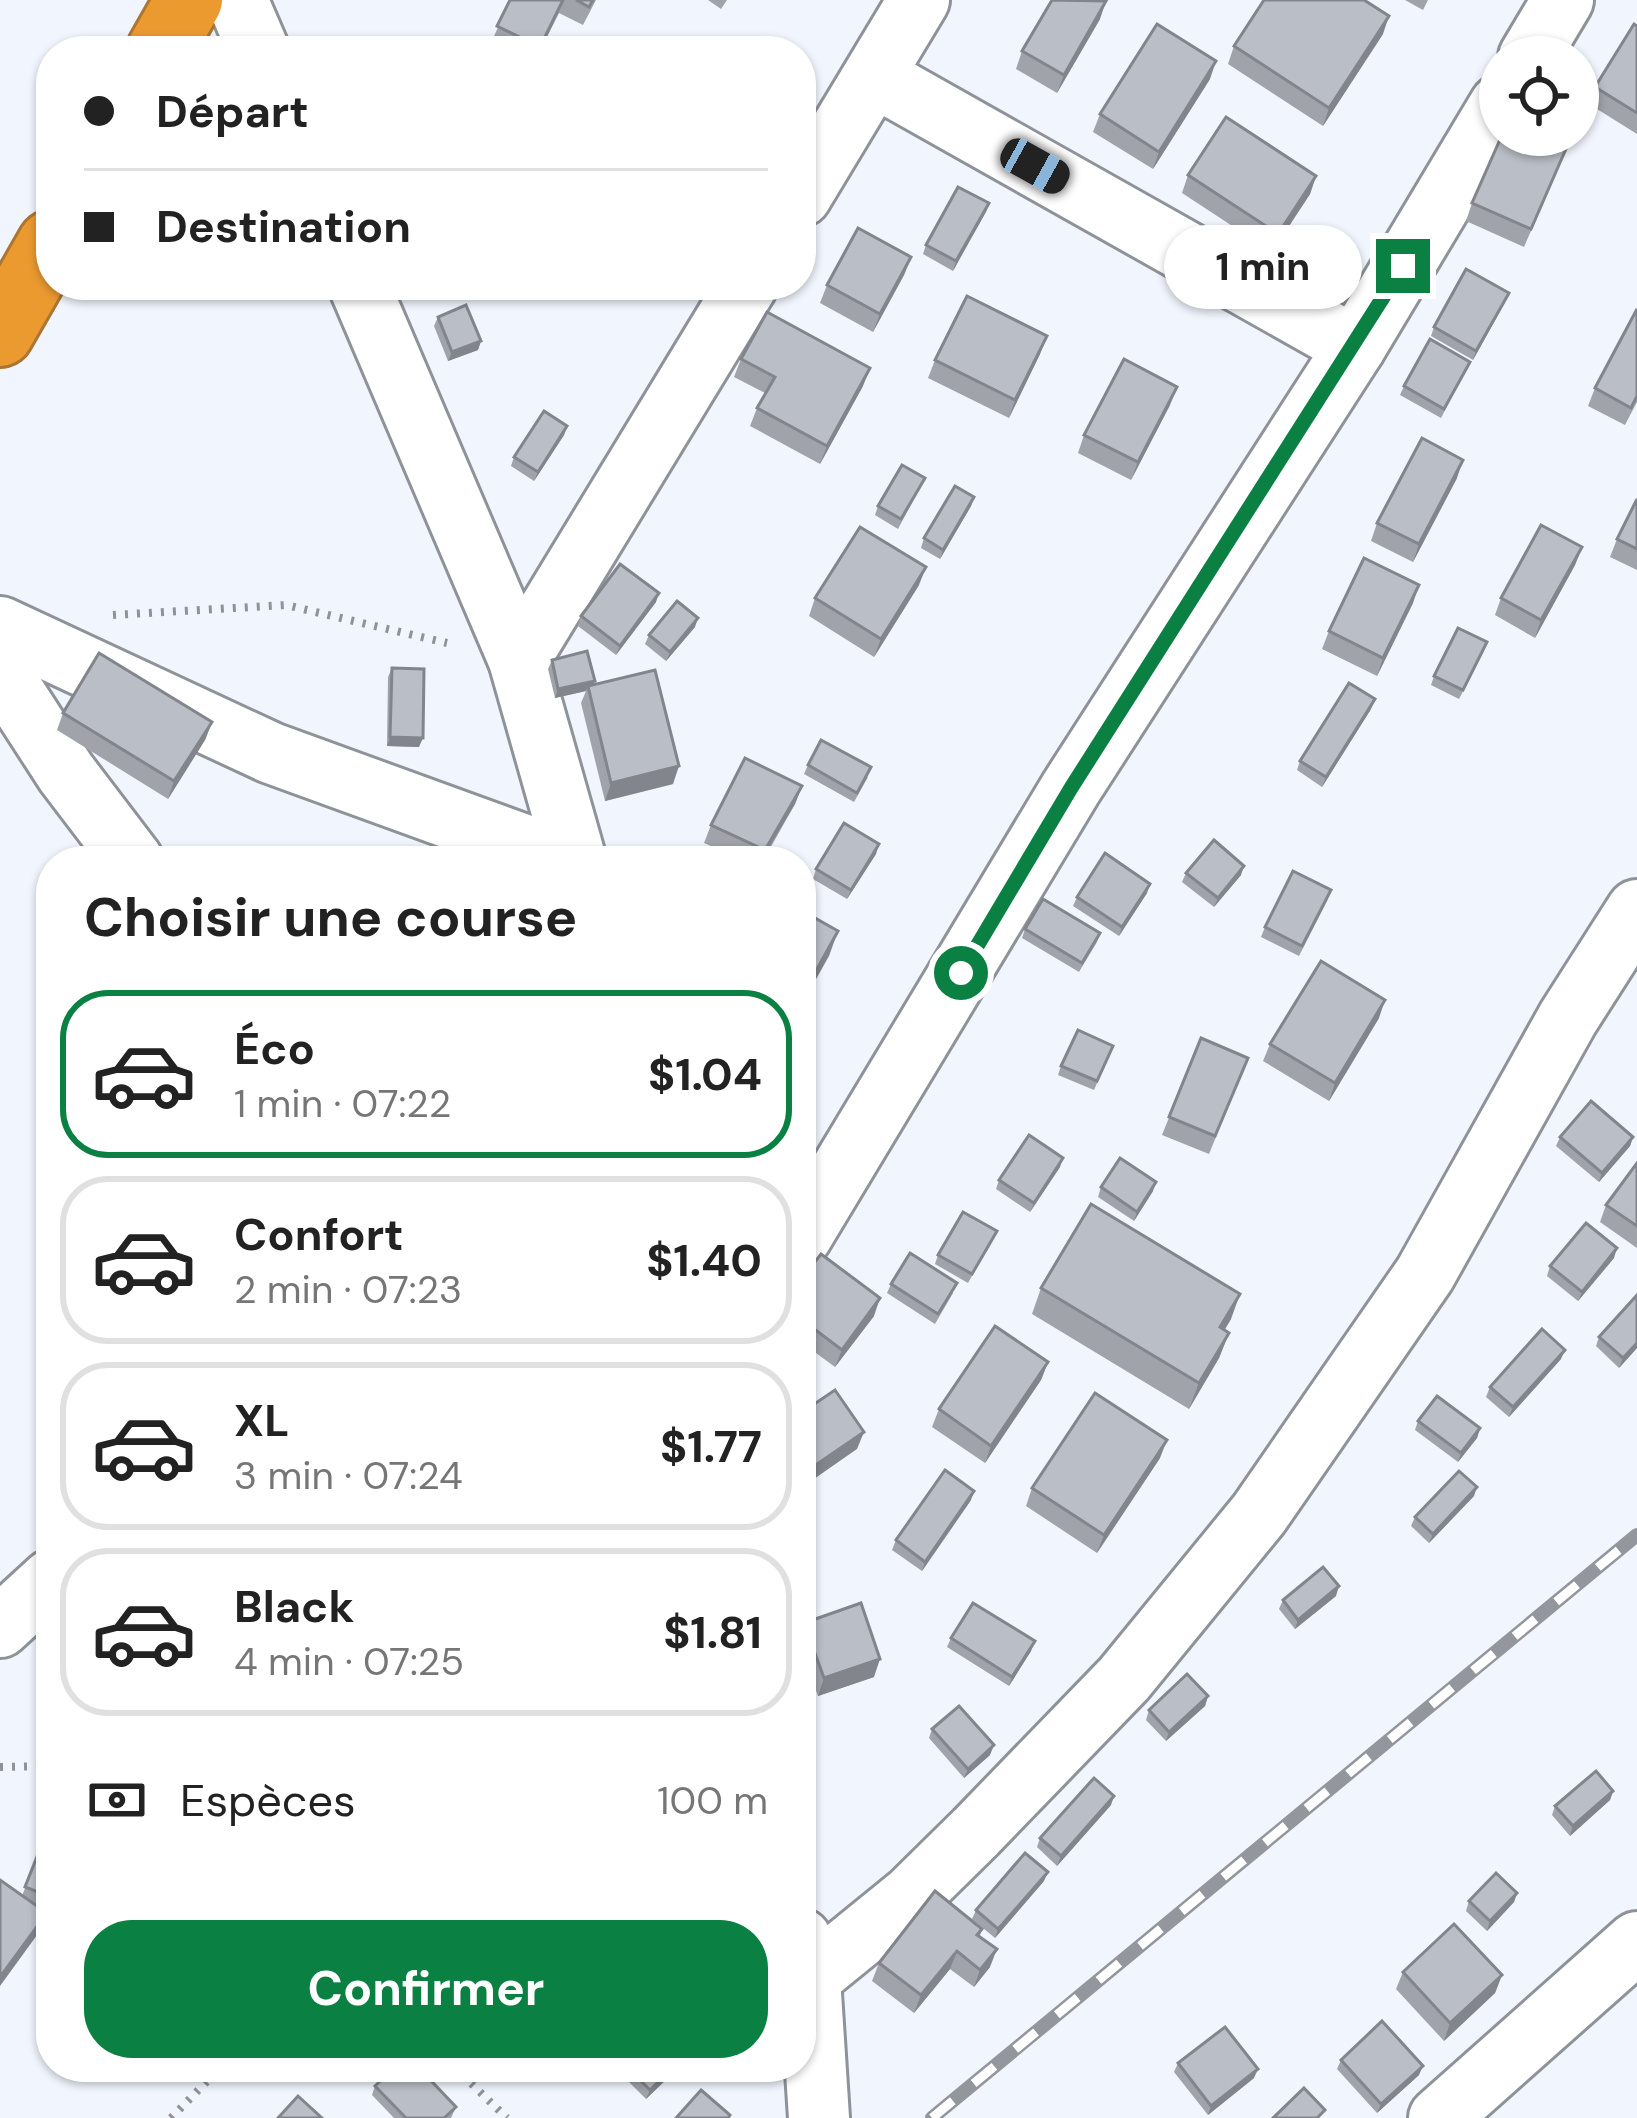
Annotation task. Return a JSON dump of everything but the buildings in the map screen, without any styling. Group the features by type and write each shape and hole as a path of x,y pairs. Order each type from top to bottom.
{"highway":[{"path":"169,36 190,0"},
{"path":"0,333 36,270"}],"street":[{"path":"237,0 253,36"},
{"path":"816,171 919,0"},
{"path":"1542,36 1563,0"},
{"path":"874,76 1355,346"},
{"path":"816,1212 1071,788 1355,346 1479,140"},
{"path":"364,300 519,660 568,846"},
{"path":"519,660 738,300"},
{"path":"0,627 272,753 530,846"},
{"path":"0,671 66,773 122,846"},
{"path":"816,1952 912,1894 992,1815 1124,1679 1259,1514 1425,1274 1568,1018 1637,910"},
{"path":"0,1627 36,1594"},
{"path":"1439,2118 1637,1942"},
{"path":"816,2081 819,2118"}],"path":[{"path":"95,616 286,605 519,660"},
{"path":"0,1767 36,1766"},
{"path":"171,2118 206,2082"},
{"path":"470,2082 507,2118"}],"railway":[{"path":"932,2118 1637,1535"}],"route":[{"path":"961,973 1071,788 1403,266"}]}
